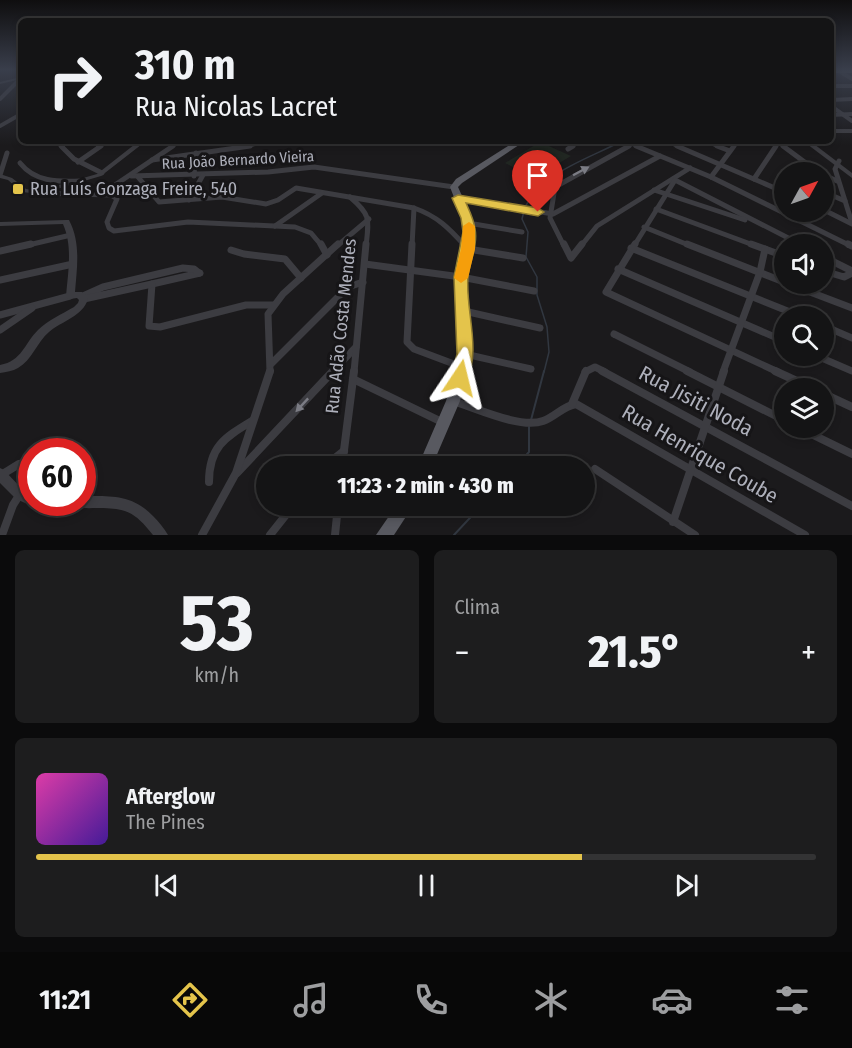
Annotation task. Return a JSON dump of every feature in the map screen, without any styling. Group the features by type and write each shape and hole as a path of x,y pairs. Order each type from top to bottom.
{"main road":[{"path":"429,456 453,401 465,354 461,277 468,249 468,223 456,193 459,181 516,144"},
{"path":"384,535 398,516"}],"street":[{"path":"834,99 852,99"},
{"path":"834,108 852,121"},
{"path":"834,115 852,114"},
{"path":"0,126 18,116"},
{"path":"834,131 852,130"},
{"path":"60,144 78,162 102,173"},
{"path":"78,162 103,144"},
{"path":"38,193 102,173 139,144"},
{"path":"102,194 174,144"},
{"path":"177,144 178,150 189,154"},
{"path":"152,160 256,144"},
{"path":"568,149 575,144"},
{"path":"630,144 558,184 554,189 549,214 571,258 597,226 690,168"},
{"path":"634,144 711,177 852,246"},
{"path":"673,144 774,188"},
{"path":"712,144 730,151"},
{"path":"711,177 736,144"},
{"path":"754,179 775,144"},
{"path":"781,144 802,162"},
{"path":"811,144 852,170"},
{"path":"817,144 852,176"},
{"path":"7,153 0,175 10,178 24,191 102,194 111,195 117,199 108,222 109,228 116,231 188,222 295,227 310,231 319,239 327,255"},
{"path":"194,176 196,153"},
{"path":"549,214 564,209 660,156"},
{"path":"838,162 837,181 852,223"},
{"path":"20,163 27,170 48,180 81,181"},
{"name":"Rua João Bernardo Vieira","path":"131,176 194,176 321,167 549,214"},
{"path":"189,200 203,175"},
{"path":"138,177 159,202 222,197 266,204 278,200 294,188 414,208 437,217 468,249 523,258"},
{"path":"674,180 605,292 790,378"},
{"path":"674,180 781,234"},
{"path":"654,190 765,226"},
{"path":"275,227 322,193"},
{"path":"834,196 845,201"},
{"name":"Rua Adão Costa Mendes","path":"343,456 369,219 363,209 350,197"},
{"path":"414,208 408,344 414,349 462,368"},
{"path":"656,209 774,252"},
{"path":"834,215 852,223"},
{"path":"236,474 271,364 267,316 273,305 300,278 369,219"},
{"path":"0,224 64,222 68,225 73,264 70,296"},
{"path":"468,223 522,232"},
{"path":"644,227 774,278"},
{"path":"0,251 71,235"},
{"path":"632,248 776,306"},
{"path":"673,522 718,387 760,272 765,249"},
{"path":"231,250 244,254 285,259 300,278"},
{"path":"834,262 852,272 844,277 834,274"},
{"path":"0,280 73,264"},
{"path":"365,264 461,277 534,291"},
{"path":"0,315 70,296 83,297 200,273 194,269 183,268 103,287 83,297"},
{"path":"618,269 774,336"},
{"path":"271,364 348,287 363,282"},
{"path":"153,284 148,324 151,328 246,305 273,305"},
{"path":"815,294 852,308"},
{"path":"0,369 9,368 20,361 40,333 82,305 83,297"},
{"path":"0,330 35,306"},
{"path":"464,311 540,328"},
{"path":"834,330 852,338"},
{"path":"614,334 774,415"},
{"path":"202,535 211,515 236,474 356,347"},
{"path":"465,354 531,369"},
{"path":"834,363 852,371"},
{"name":"Rua Jisiti Noda","path":"574,404 586,370 595,367 852,506"},
{"path":"353,379 445,423"},
{"path":"834,399 852,407"},
{"path":"453,401 524,422 548,420 574,404"},
{"name":"Rua Henrique Coube","path":"574,404 806,535"},
{"path":"209,482 208,469 214,451 231,434 252,421"},
{"path":"819,438 852,454"},
{"path":"338,456 344,451"},
{"path":"18,465 0,475 18,490"},
{"path":"595,469 694,535"},
{"path":"2,535 13,505 18,502"},
{"path":"96,502 125,503 139,511 161,535"},
{"path":"270,535 285,516"},
{"path":"335,535 337,516"}],"shaded area":[{"path":"537,144 544,144 571,156 534,178 505,163"}],"waterway":[{"path":"525,207 543,184 555,175 616,144"},
{"path":"524,211 522,219 528,232 526,257 537,277 537,295 547,327 549,352 544,372"},
{"path":"531,420 544,371"},
{"path":"525,456 529,452 529,427"},
{"path":"454,535 472,516"}],"slow traffic":[{"path":"461,278 468,249 469,226"}],"place":[{"name":"Rua Luís Gonzaga Freire, 540","path":"18,189"}],"route":[{"path":"460,378 465,354 461,277 470,232 467,218 458,198 538,212"}]}
